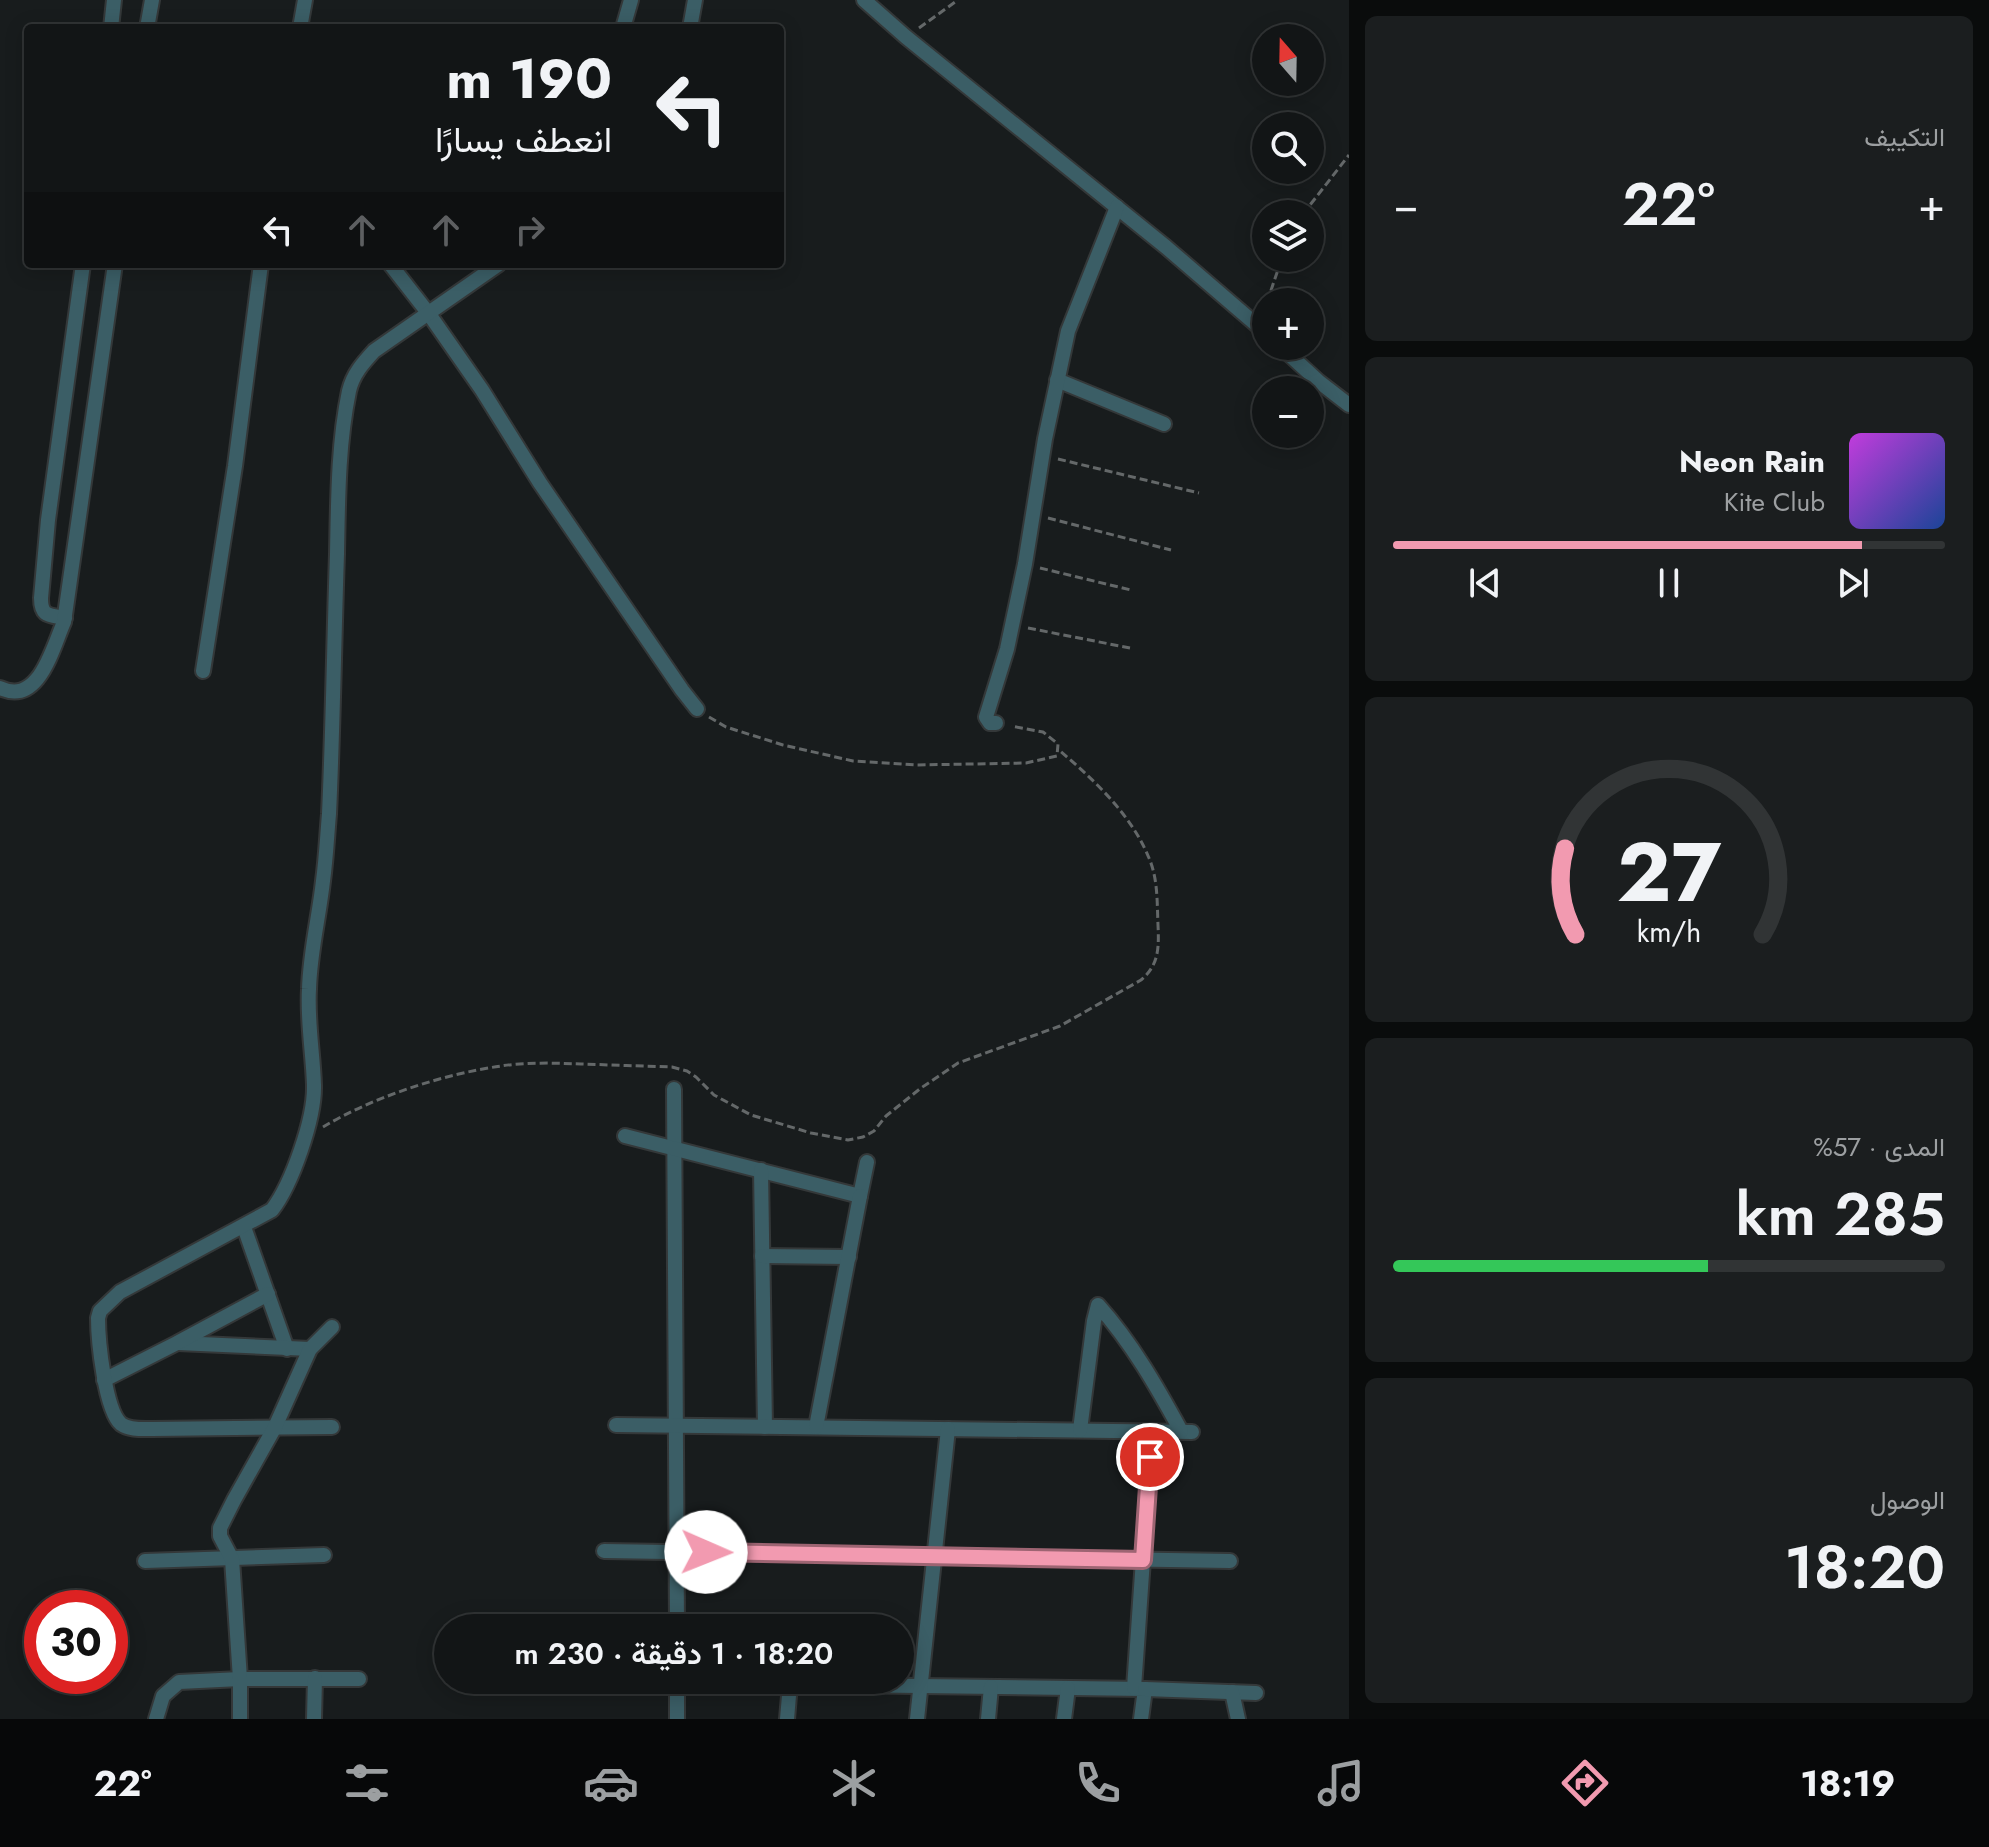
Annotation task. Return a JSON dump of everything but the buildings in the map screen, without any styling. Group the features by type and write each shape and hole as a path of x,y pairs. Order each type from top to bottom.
{"street":[{"path":"111,24 114,0"},
{"path":"148,24 152,0"},
{"path":"301,24 305,0"},
{"path":"624,24 631,0"},
{"path":"691,24 695,0"},
{"path":"864,0 1252,321"},
{"path":"996,723 990,723 986,717 1007,649 1068,331 1117,207"},
{"path":"65,618 43,612 41,598 48,520 82,268"},
{"path":"0,688 14,693 35,683 65,618 114,268"},
{"path":"203,671 235,466 260,268"},
{"path":"393,268 482,390 540,483 697,709"},
{"path":"332,1427 126,1427 118,1421 113,1411 104,1380 98,1318 107,1302 120,1292 272,1210 292,1175 313,1105 309,988 329,816 339,498 350,389 358,368 374,351 493,268"},
{"path":"1295,360 1349,405"},
{"path":"1057,380 1164,424"},
{"path":"674,1089 677,1614"},
{"path":"625,1136 860,1196"},
{"path":"816,1427 867,1162"},
{"path":"761,1170 765,1427"},
{"path":"244,1227 287,1349"},
{"path":"762,1256 849,1257"},
{"path":"104,1380 268,1294"},
{"path":"616,1425 1187,1432 1121,1331 1098,1305 1080,1430"},
{"path":"240,1719 232,1559 220,1536 220,1528 275,1427 310,1349 332,1327"},
{"path":"177,1343 310,1349"},
{"path":"917,1719 948,1429"},
{"path":"1141,1719 1143,1560 1152,1431"},
{"path":"604,1551 1230,1561"},
{"path":"145,1561 324,1555"},
{"path":"314,1719 315,1678"},
{"path":"156,1719 163,1696 179,1682 359,1679"},
{"path":"914,1686 1139,1688 1256,1693"},
{"path":"988,1719 991,1687"},
{"path":"1064,1719 1068,1688"},
{"path":"1232,1692 1238,1719"},
{"path":"677,1694 677,1719"},
{"path":"787,1719 789,1694"}],"path":[{"path":"906,37 958,0"},
{"path":"1314,200 1349,155"},
{"path":"1042,456 1199,493"},
{"path":"1033,514 1171,550"},
{"path":"1025,564 1131,590"},
{"path":"1012,625 1130,648"},
{"path":"697,709 726,727 783,745 853,761 917,765 1026,763 1057,756 1059,750"},
{"path":"303,1142 348,1112 400,1092 502,1066 546,1063 672,1067 687,1071 714,1095 751,1115 811,1133 848,1140 874,1131 886,1116 958,1063 1060,1026 1141,980 1155,964 1157,887 1150,859 1130,822 1088,774 1059,750 1055,740 1043,732 996,723"}],"route":[{"path":"706,1552 1143,1560 1150,1457"}]}
